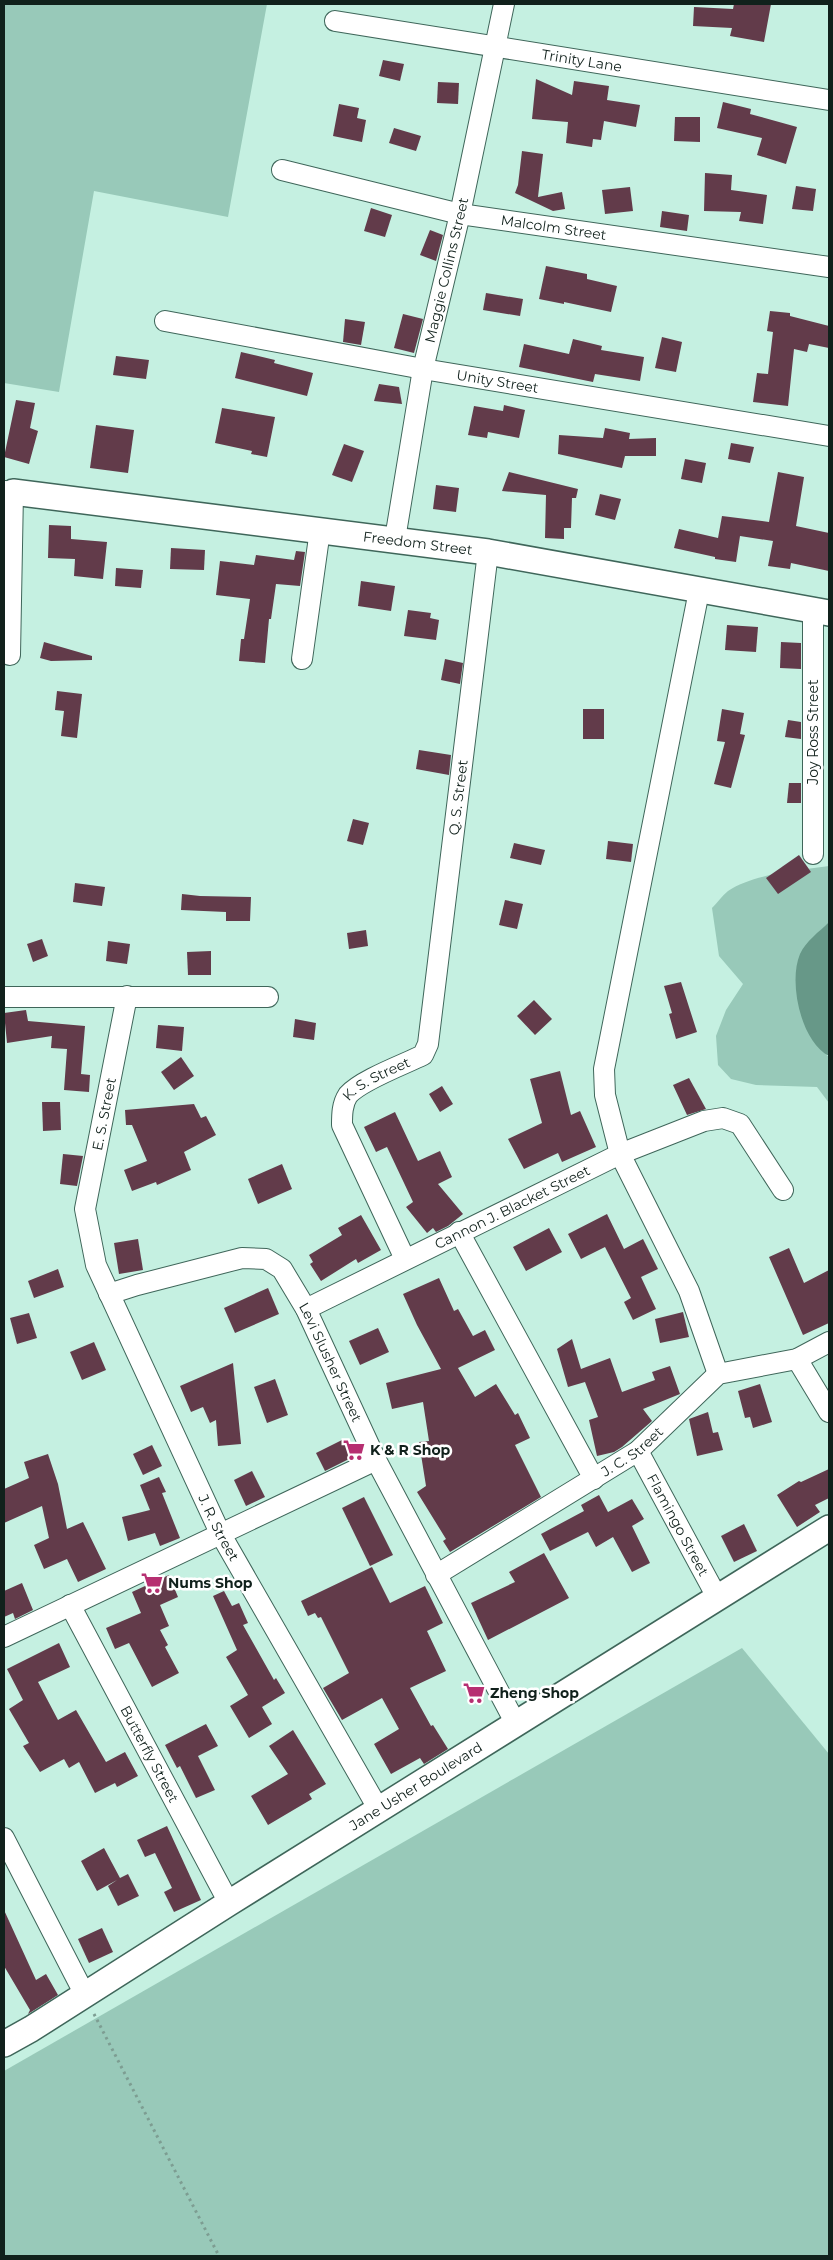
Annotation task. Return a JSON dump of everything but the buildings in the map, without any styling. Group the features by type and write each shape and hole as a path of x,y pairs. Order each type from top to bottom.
{"street":[{"name":"Maggie Collins Street","path":"395,539 423,368 460,214 504,4"},
{"name":"Trinity Lane","path":"335,21 829,100"},
{"name":"Malcolm Street","path":"282,170 460,214 829,267"},
{"name":"Unity Street","path":"165,321 423,368 829,436"},
{"name":"Freedom Street","path":"8,492 488,552 699,591 821,611"},
{"path":"8,492 10,656"},
{"path":"302,659 320,530"},
{"name":"Q. S. Street","path":"428,1044 488,552"},
{"path":"699,591 604,1069 605,1095 620,1154 689,1291 718,1374 797,1359 829,1342"},
{"name":"Joy Ross Street","path":"813,854 821,611"},
{"name":"E. S. Street","path":"88,1232 85,1209 127,996"},
{"path":"4,997 268,997"},
{"name":"K. S. Street","path":"405,1259 342,1125 342,1110 348,1096 365,1083 423,1055 428,1044"},
{"name":"Cannon J. Blacket Street","path":"306,1309 620,1154 704,1122 723,1118 740,1124 783,1190"},
{"name":"J. R. Street","path":"88,1232 96,1265 220,1533 380,1810"},
{"path":"459,1232 594,1479"},
{"name":"Levi Slusher Street","path":"109,1294 137,1284 242,1258 266,1259 282,1269 306,1309 376,1460 516,1724"},
{"path":"797,1359 829,1412"},
{"name":"J. C. Street","path":"436,1575 638,1451 718,1374"},
{"name":"Flamingo Street","path":"638,1451 718,1599"},
{"path":"4,1637 376,1460"},
{"name":"Jane Usher Boulevard","path":"4,2044 829,1528"},
{"name":"Butterfly Street","path":"70,1604 229,1903"},
{"path":"4,1838 85,1995"}],"path":[{"path":"85,1995 219,2256"}],"shaded area":[{"path":"4,4 267,4 228,217 94,191 59,392 4,383"},
{"path":"829,866 829,922 808,943 827,1056 829,1056 829,1103 817,1087 756,1085 731,1079 718,1065 716,1036 726,1010 743,984 719,956 712,908 728,891 750,880 791,871"},
{"path":"829,922 829,1056 819,1049 804,1025 799,1010 796,980 800,954 809,941"},
{"path":"742,1648 829,1754 829,2256 4,2256 4,2071"}],"place":[{"name":"K & R Shop","path":"354,1450"},
{"name":"Nums Shop","path":"152,1583"},
{"name":"Zheng Shop","path":"474,1693"}]}
